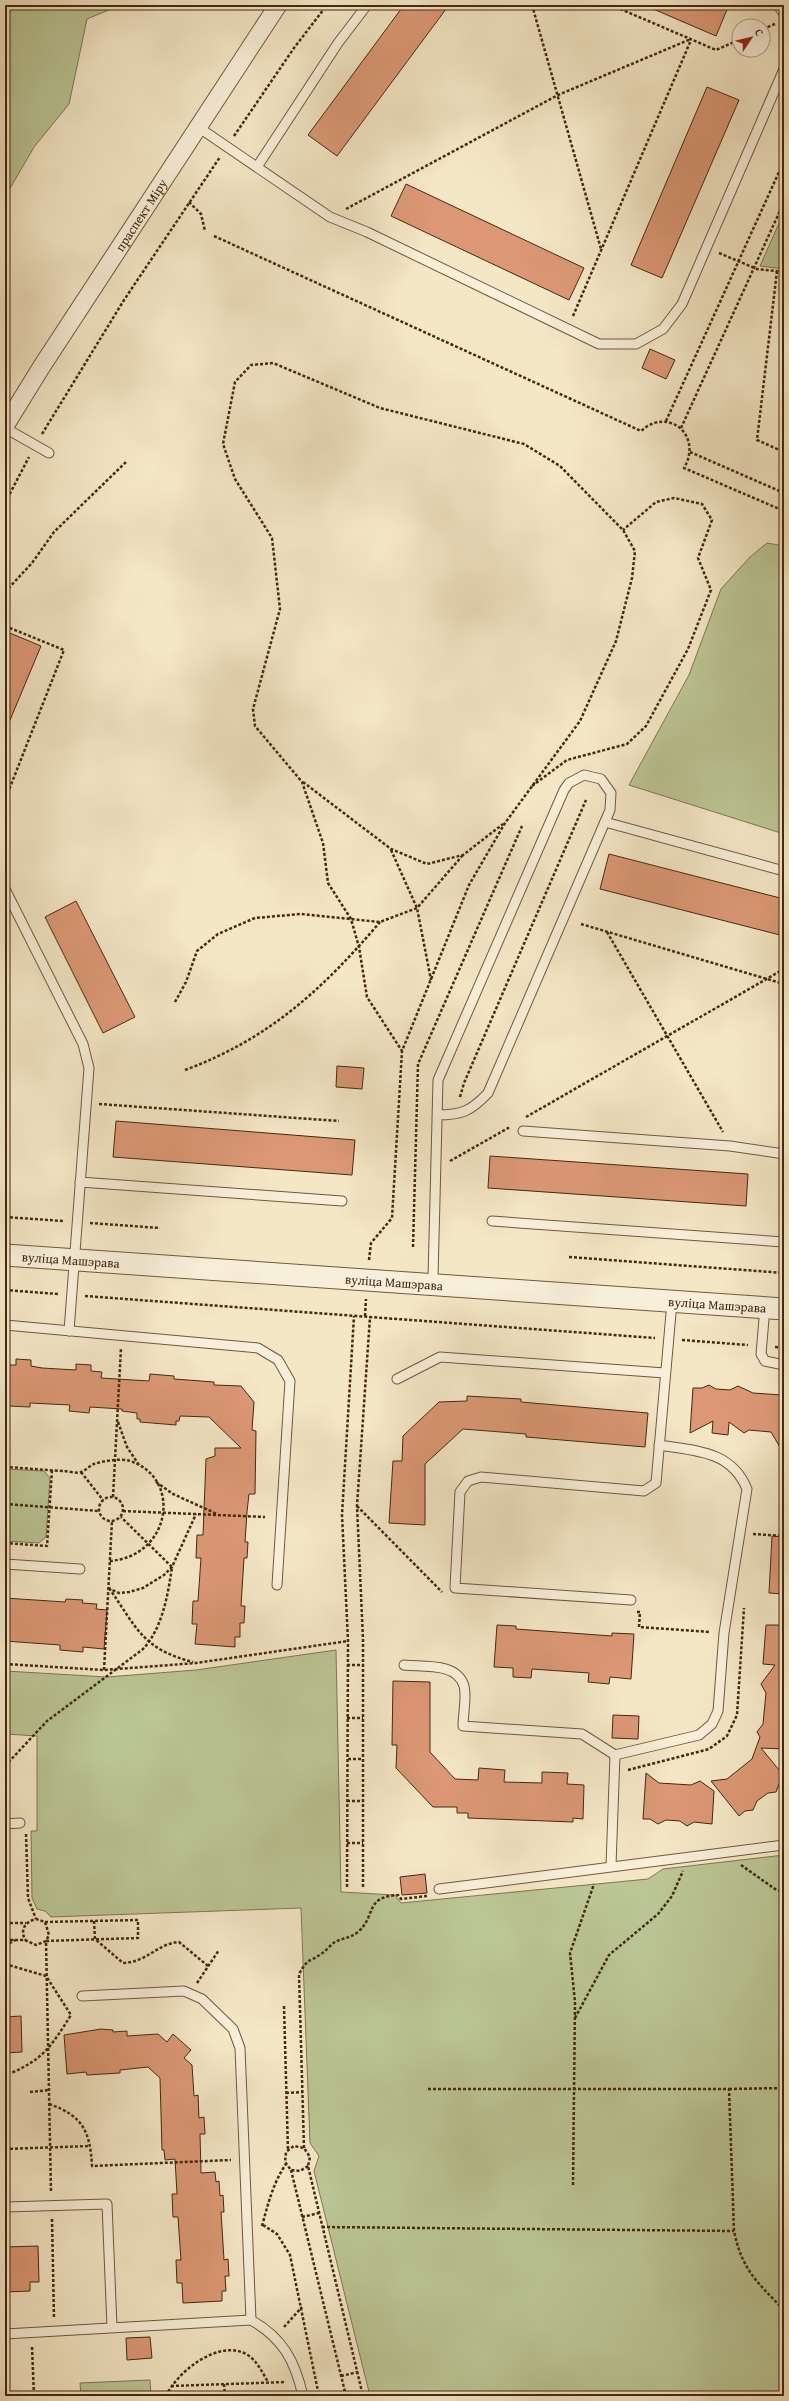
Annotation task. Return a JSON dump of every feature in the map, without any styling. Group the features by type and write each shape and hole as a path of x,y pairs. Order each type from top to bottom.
{"street":[{"name":"праспект Міру","path":"5,427 42,366 278,5"},
{"name":"вуліца Машэрава","path":"5,1255 774,1308"}],"lane":[{"path":"257,167 338,43 367,5"},
{"path":"778,5 784,14"},
{"path":"198,127 330,217 367,232 599,344 636,344 663,329 682,304 784,69"},
{"path":"5,427 49,453"},
{"path":"433,1285 436,1169 437,1115 438,1080 569,783 584,775 593,776 607,785 612,802 605,822 488,1093 474,1108 455,1115 437,1115"},
{"path":"605,822 784,871"},
{"path":"5,889 83,1044 89,1068 73,1295 69,1331"},
{"path":"523,1131 730,1146 784,1154"},
{"path":"80,1182 342,1201"},
{"path":"492,1221 784,1242"},
{"path":"631,1600 455,1588 460,1492 468,1482 481,1477 644,1491 656,1483 672,1302"},
{"path":"774,1308 762,1346 761,1354 765,1360 784,1365"},
{"path":"5,1325 258,1348 278,1360 290,1381 277,1585"},
{"path":"397,1379 440,1357 665,1373"},
{"path":"404,1665 446,1668 458,1674 464,1686 463,1726 582,1734 615,1755 699,1735 712,1724 718,1711 724,1633 747,1489 743,1480 723,1458 713,1454 659,1445"},
{"path":"5,1564 80,1568"},
{"path":"611,1866 615,1755"},
{"path":"5,1824 23,1825"},
{"path":"439,1889 784,1845"},
{"path":"82,1996 184,1991 202,1999 232,2029 240,2048 251,2320"},
{"path":"5,2207 107,2204 112,2327"},
{"path":"5,2334 251,2320 265,2328 279,2340 298,2372 303,2396"}],"path":[{"path":"5,503 35,445 77,375 226,146 294,48 326,5"},
{"path":"532,5 602,249"},
{"path":"611,5 716,50 731,43"},
{"path":"330,217 558,95 691,39"},
{"path":"567,329 691,39"},
{"path":"666,421 784,161"},
{"path":"189,202 201,214 205,232"},
{"path":"681,428 784,202"},
{"path":"214,236 641,431 648,425 666,421 681,428 687,435 690,452 684,468 784,511"},
{"path":"705,248 754,268 784,272"},
{"path":"777,271 757,440 784,452"},
{"path":"371,1243 392,1218 402,1051 469,885 505,823 580,721 616,641 632,578 635,551 623,530 560,466 524,444 380,408 273,363 251,366 235,382 224,444 235,479 272,538 280,609 253,709 255,726 302,782 391,850 427,864 463,854"},
{"path":"690,452 784,493"},
{"path":"5,592 32,563 54,532 127,461"},
{"path":"529,789 567,760 628,744 646,726 688,649 711,590 698,558 712,520 702,504 674,498 656,502 623,530"},
{"path":"5,626 64,650 5,800"},
{"path":"302,782 323,842 328,883 351,919 359,947 367,997 402,1051"},
{"path":"455,1115 464,1083 586,800"},
{"path":"175,1002 186,982 197,951 218,934 254,918 301,914 380,922 417,908 463,854 505,823"},
{"path":"391,850 417,908 431,981"},
{"path":"185,1070 220,1058 287,1016 343,965 380,922"},
{"path":"581,924 784,984"},
{"path":"607,932 730,1146"},
{"path":"521,1120 784,969"},
{"path":"86,1103 339,1122"},
{"path":"436,1169 515,1124"},
{"path":"569,1257 784,1273"},
{"path":"5,1290 784,1348"},
{"path":"347,1887 348,1641 342,1515 354,1316"},
{"path":"364,1887 364,1666 357,1506 370,1317"},
{"path":"112,1497 122,1336"},
{"path":"117,1420 127,1447 140,1466 156,1481 173,1494 219,1515"},
{"path":"5,1467 81,1472 93,1464 115,1461 128,1461 140,1466"},
{"path":"5,1543 47,1546 52,1470"},
{"path":"81,1472 103,1500"},
{"path":"109,1561 133,1556 149,1545 161,1525 163,1513 161,1495 156,1481"},
{"path":"112,1497 120,1500 123,1511 121,1517 112,1521 103,1518 99,1511 103,1500 112,1497"},
{"path":"5,1504 99,1511"},
{"path":"123,1511 265,1517"},
{"path":"5,1766 47,1721 75,1701 112,1670 124,1664 148,1643 166,1603 172,1567 196,1514"},
{"path":"121,1517 172,1567"},
{"path":"104,1670 112,1521"},
{"path":"752,1534 784,1536"},
{"path":"108,1588 119,1593 129,1592 154,1582 172,1567"},
{"path":"108,1588 148,1643 173,1657 196,1663"},
{"path":"5,1664 112,1670 196,1663 348,1641"},
{"path":"347,1665 364,1666"},
{"path":"348,1718 364,1718"},
{"path":"348,1759 364,1759"},
{"path":"348,1801 364,1801"},
{"path":"23,1825 28,1898 36,1919"},
{"path":"348,1843 364,1843"},
{"path":"723,1852 775,1889 784,1892"},
{"path":"575,2018 609,1955 658,1914 672,1896 689,1856"},
{"path":"573,2184 575,2018 570,1953 599,1868"},
{"path":"363,2396 308,2166 310,2156 304,2148 299,1974 306,1961 320,1955 335,1942 350,1938 359,1931 378,1900 384,1896 398,1896 401,1899 430,1896 439,1889"},
{"path":"5,1924 26,1923 36,1919 45,1922 138,1920 138,1938 46,1941 36,1945 25,1940 5,1940"},
{"path":"94,1921 95,1939 123,1963 136,1963 170,1943 179,1942 208,1966"},
{"path":"45,1922 48,1929 46,1941 46,1976 54,2331"},
{"path":"25,1940 23,1929 26,1923"},
{"path":"5,1946 15,1940"},
{"path":"190,1994 219,1950"},
{"path":"5,1964 46,1976 71,2016 48,2050 28,2066 11,2073"},
{"path":"261,2232 269,2200 278,2175 286,2164 288,2151 284,2006"},
{"path":"428,2089 574,2090 784,2088"},
{"path":"728,2089 734,2231 742,2262 752,2277 784,2310"},
{"path":"30,2092 49,2090"},
{"path":"286,2092 303,2092"},
{"path":"49,2104 68,2111 84,2126 91,2146 92,2166 245,2160"},
{"path":"5,2149 91,2146"},
{"path":"288,2151 294,2146 304,2148"},
{"path":"286,2164 291,2170 346,2396"},
{"path":"291,2170 300,2171 308,2166"},
{"path":"302,2217 319,2213"},
{"path":"263,2225 277,2234 287,2248 302,2307 319,2396"},
{"path":"322,2227 734,2231"},
{"path":"282,2329 302,2307"},
{"path":"31,2332 34,2396"},
{"path":"166,2396 170,2386 195,2364 218,2351 232,2349 246,2354 258,2364 268,2382"},
{"path":"341,2376 358,2372"},
{"path":"283,2375 287,2382 288,2389"},
{"path":"170,2386 287,2382"},
{"path":"224,2384 225,2396"}],"green space":[{"path":"5,5 121,5 87,19 69,104 34,147 5,197"},
{"path":"784,212 784,269 760,266"},
{"path":"767,543 784,546 784,834 629,785 689,675 721,589 750,557"},
{"path":"5,1469 44,1471 50,1478 46,1537 39,1543 5,1541"},
{"path":"336,1650 341,1892 395,1895 401,1903 648,1879 663,1869 784,1855 784,2396 370,2396 314,2171 319,2156 310,2143 301,1908 51,1917 45,1911 37,1909 32,1898 31,1831 37,1831 37,1736 5,1734 5,1671 107,1677 196,1670"},
{"path":"150,2380 151,2396 81,2396 80,2383"}],"building":[{"path":"404,5 449,5 337,156 308,135"},
{"path":"644,5 729,5 716,36"},
{"path":"707,87 739,100 662,278 631,265"},
{"path":"406,184 584,268 569,300 391,216"},
{"path":"650,349 675,360 666,379 642,368"},
{"path":"5,631 41,646 5,732"},
{"path":"609,854 784,899 784,936 600,889"},
{"path":"76,901 135,1017 103,1033 45,917"},
{"path":"337,1066 364,1068 362,1089 336,1087"},
{"path":"116,1121 355,1140 352,1175 113,1157"},
{"path":"490,1156 748,1174 746,1206 488,1188"},
{"path":"16,1359 31,1360 31,1366 42,1368 76,1370 76,1364 91,1365 91,1371 102,1372 101,1378 149,1381 150,1374 174,1376 174,1379 214,1382 214,1385 241,1386 254,1402 252,1430 256,1431 255,1494 249,1494 245,1542 248,1542 247,1558 244,1558 241,1606 245,1606 244,1623 240,1623 240,1637 235,1637 235,1647 195,1644 197,1624 192,1624 193,1601 198,1601 201,1558 196,1558 197,1535 203,1535 206,1459 215,1456 215,1448 241,1448 209,1417 180,1416 179,1421 176,1421 176,1425 140,1422 140,1419 137,1419 137,1413 122,1411 122,1409 90,1407 89,1413 69,1411 70,1405 30,1403 30,1407 8,1406 8,1401 5,1401 5,1365 16,1365"},
{"path":"709,1385 716,1389 730,1390 738,1386 753,1393 782,1395 782,1398 784,1398 784,1454 771,1432 749,1430 744,1433 729,1422 728,1435 712,1433 713,1421 690,1433 693,1388 702,1388"},
{"path":"467,1396 521,1399 521,1402 648,1413 645,1447 526,1437 526,1434 463,1429 425,1464 425,1525 389,1523 393,1461 402,1461 403,1436 439,1402 467,1401"},
{"path":"772,1536 784,1537 784,1594 769,1593"},
{"path":"5,1598 65,1602 66,1599 83,1600 82,1603 97,1604 96,1609 107,1610 104,1649 83,1647 83,1652 60,1650 60,1645 5,1641"},
{"path":"497,1625 516,1626 516,1629 612,1636 612,1633 634,1634 631,1679 610,1677 609,1684 588,1682 589,1673 532,1669 531,1678 513,1677 513,1668 494,1667"},
{"path":"766,1625 784,1625 784,1749 761,1748 784,1776 784,1780 779,1784 776,1792 768,1793 757,1801 753,1810 745,1811 739,1816 711,1781 727,1779 752,1759 760,1737 757,1732 763,1724 766,1693 761,1684 775,1665 763,1664"},
{"path":"393,1681 430,1682 430,1752 455,1779 478,1780 479,1768 505,1770 504,1782 542,1783 542,1772 568,1773 567,1784 584,1785 583,1819 573,1818 573,1822 468,1818 468,1813 457,1813 457,1807 433,1807 396,1768 397,1745 392,1745"},
{"path":"613,1715 639,1716 638,1739 612,1738"},
{"path":"646,1773 659,1783 691,1785 700,1781 714,1791 712,1824 694,1822 687,1826 680,1821 666,1820 658,1824 650,1819 643,1819"},
{"path":"425,1874 427,1893 402,1895 400,1877"},
{"path":"21,2016 22,2052 5,2053 5,2017"},
{"path":"101,2029 113,2030 113,2032 127,2031 127,2036 158,2034 167,2042 173,2034 191,2050 184,2058 192,2065 194,2096 198,2095 199,2118 204,2117 205,2134 200,2134 201,2173 215,2172 216,2182 219,2181 220,2196 223,2195 224,2212 221,2212 224,2260 228,2259 229,2276 225,2276 226,2291 222,2291 222,2301 183,2303 182,2283 177,2283 176,2260 181,2260 178,2217 173,2217 172,2194 177,2194 175,2159 165,2160 164,2150 162,2150 160,2078 148,2067 120,2070 120,2073 87,2075 86,2072 67,2074 64,2035"},
{"path":"38,2246 39,2282 30,2282 30,2291 5,2292 5,2247"},
{"path":"150,2337 152,2358 127,2360 126,2338"}]}
